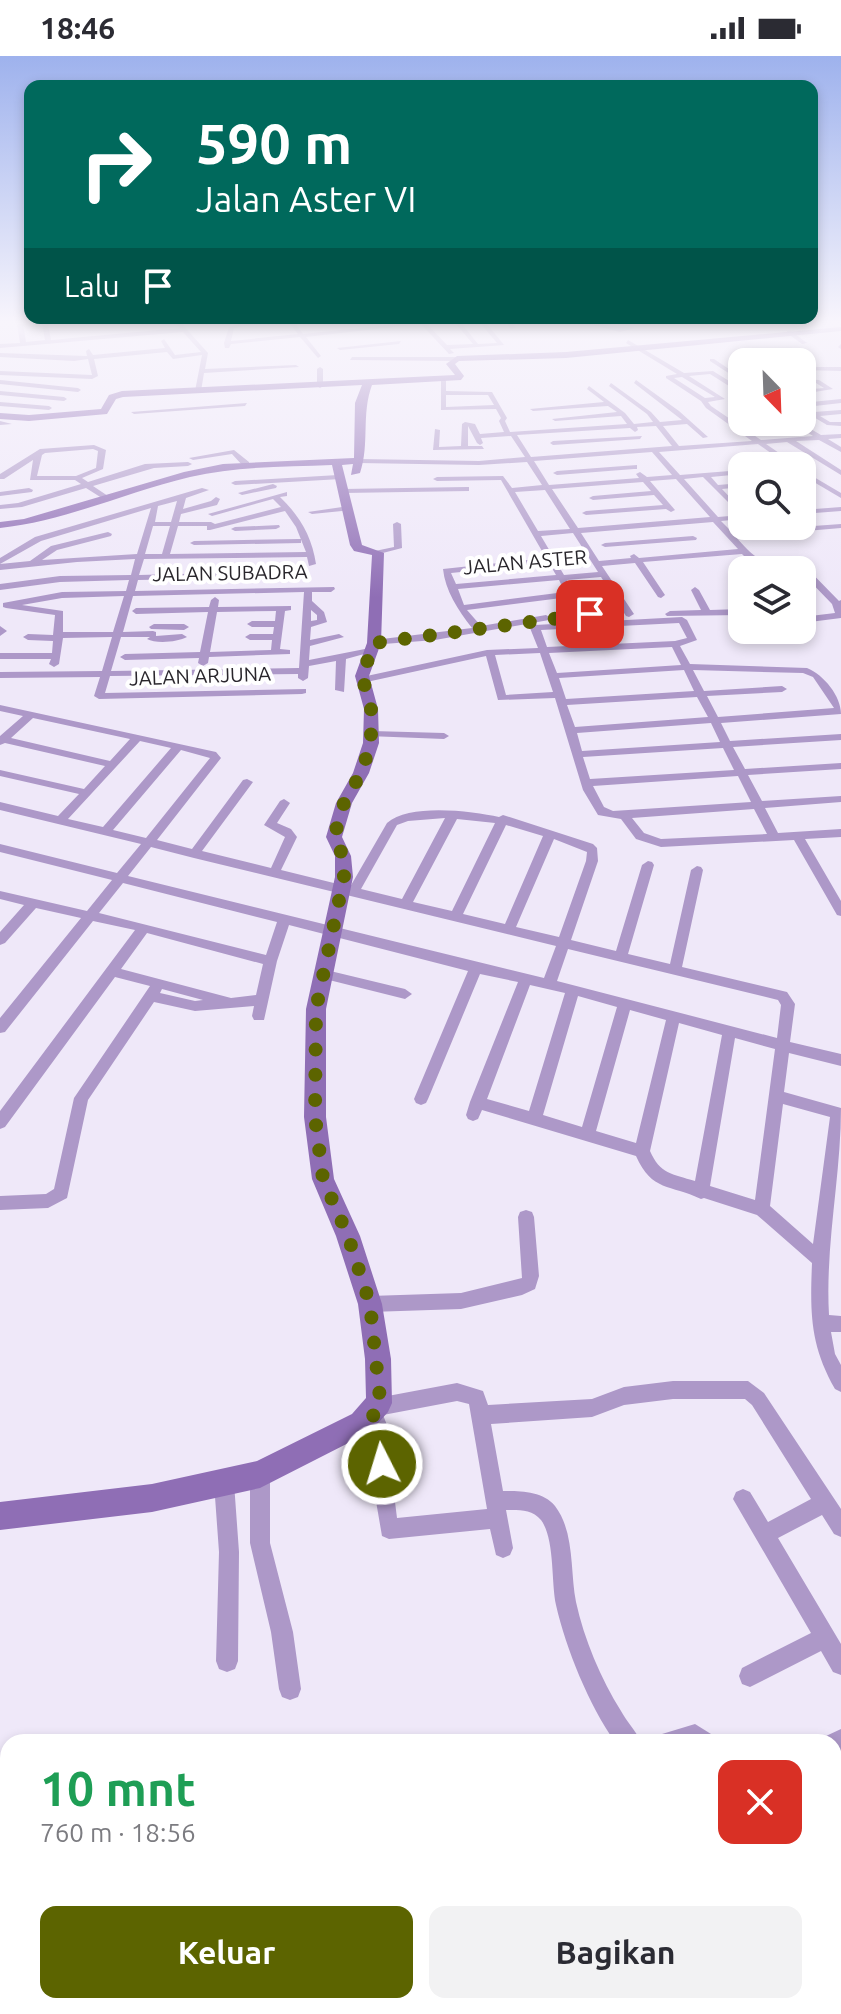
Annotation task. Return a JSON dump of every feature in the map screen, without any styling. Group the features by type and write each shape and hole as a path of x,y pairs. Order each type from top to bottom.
{"street":[{"path":"0,416 102,415"},
{"path":"312,512 342,484 359,461 360,415"},
{"path":"502,415 502,421 510,434 629,614"},
{"path":"555,419 604,415"},
{"path":"545,432 555,446 642,439 624,415"},
{"path":"648,415 677,448"},
{"path":"681,415 705,437"},
{"path":"722,415 775,452"},
{"path":"816,415 831,424 841,424"},
{"path":"476,436 689,422"},
{"path":"0,423 9,424"},
{"path":"437,430 433,447 484,451 473,425 464,424 464,449"},
{"path":"691,438 728,435"},
{"path":"816,435 841,450"},
{"path":"359,461 438,463 529,460 841,436"},
{"path":"789,440 841,473"},
{"path":"1,477 38,455 50,449 94,447 102,451 99,469 77,478 33,478 38,455"},
{"path":"65,477 72,448"},
{"path":"654,450 728,534"},
{"path":"0,507 13,507 152,466 234,452 246,464"},
{"path":"437,489 438,463"},
{"path":"0,525 25,522 223,467 246,464 342,484"},
{"path":"557,473 632,464 671,510 586,513"},
{"path":"223,467 243,495 275,486"},
{"path":"574,471 602,512"},
{"path":"511,490 728,473"},
{"path":"704,474 728,497"},
{"path":"437,479 501,477 571,594"},
{"path":"77,478 105,498"},
{"path":"235,483 342,484 472,492 467,479"},
{"path":"816,481 841,496"},
{"path":"342,484 358,549 378,553 398,548 397,524"},
{"path":"716,487 728,486"},
{"path":"0,494 29,490"},
{"path":"0,561 38,539 205,490"},
{"path":"593,498 656,493"},
{"path":"0,567 142,556 312,559 307,536 280,495 211,524"},
{"path":"165,557 182,497"},
{"path":"178,512 215,501 207,543"},
{"path":"105,675 155,507"},
{"path":"816,511 841,509"},
{"path":"211,524 290,511"},
{"path":"270,516 286,541"},
{"path":"534,534 728,518"},
{"path":"54,548 105,544 108,519"},
{"path":"151,524 276,527"},
{"path":"816,528 841,526"},
{"path":"31,563 54,548 108,534"},
{"path":"605,545 691,535 706,554"},
{"path":"733,540 757,562 792,558 839,603 841,615 816,618"},
{"path":"194,543 298,541"},
{"path":"245,556 248,542"},
{"path":"624,544 661,595 651,595"},
{"path":"597,564 743,551"},
{"path":"348,891 343,856 334,837 344,803 361,773 372,734 371,709 362,680 372,647 378,553"},
{"path":"478,629 461,608 445,572 448,569 539,561 549,556"},
{"path":"0,586 136,574 300,572"},
{"name":"JALAN ASTER","path":"451,587 603,574"},
{"name":"JALAN SUBADRA","path":"3,604 54,596 129,593 216,592 308,596 331,589"},
{"path":"695,590 707,613"},
{"path":"197,694 216,592"},
{"path":"461,608 585,592"},
{"path":"304,667 308,596"},
{"path":"306,625 322,622 321,614 308,596"},
{"path":"0,656 55,660 60,636 60,613 3,604"},
{"path":"125,657 281,652 278,637 285,608 136,611"},
{"path":"148,657 158,611"},
{"path":"0,675 201,674 304,667 372,647 573,615 728,612"},
{"path":"362,680 490,653 544,651 675,644 692,640 682,620 535,628 544,651 571,730 587,783 602,812 625,815 841,799"},
{"path":"278,637 249,641 252,621 280,624"},
{"path":"28,637 183,632"},
{"path":"305,644 339,637"},
{"path":"675,644 775,838"},
{"path":"490,653 502,698 782,689"},
{"path":"340,690 341,657"},
{"name":"JALAN ARJUNA","path":"105,675 99,696 302,694 304,667"},
{"path":"552,676 687,667 810,672 835,693 841,711 571,730"},
{"path":"770,669 795,713"},
{"path":"0,708 212,754 215,760 1,1025"},
{"path":"2,741 30,715"},
{"path":"372,734 444,736"},
{"path":"578,754 841,737"},
{"path":"60,821 137,738"},
{"path":"2,741 110,764"},
{"path":"105,832 178,747"},
{"path":"587,783 841,766"},
{"path":"0,773 84,792"},
{"path":"194,854 247,782"},
{"path":"274,873 291,837 287,832 273,828 270,823 284,803"},
{"path":"0,806 784,997 788,1004 762,1209"},
{"path":"406,904 454,813"},
{"path":"0,1516 111,1504 260,1474 358,1425 374,1410 380,1399 370,1304 319,1163 314,1072 316,1009 333,932 348,891 393,823 402,818 454,813 503,819 589,847 594,854 549,984"},
{"path":"625,815 637,836 653,843 841,833"},
{"path":"456,916 503,819"},
{"path":"509,929 550,834"},
{"path":"798,837 841,912"},
{"path":"0,848 526,978 624,1006 841,1060"},
{"path":"621,956 648,865"},
{"path":"675,969 697,870"},
{"path":"0,895 270,961"},
{"path":"0,940 33,903"},
{"path":"259,1016 270,961 285,919"},
{"path":"0,1123 144,928"},
{"path":"421,1099 476,968"},
{"path":"112,971 195,1006 261,1000"},
{"path":"322,974 405,994"},
{"path":"526,978 475,1109 534,1120 642,1151"},
{"path":"0,1203 48,1201 60,1195 81,1098 156,989"},
{"path":"534,1120 573,990"},
{"path":"588,1134 624,1006"},
{"path":"673,1018 642,1151 649,1167 657,1176 762,1209 821,1261"},
{"path":"701,1192 729,1033"},
{"path":"775,1096 840,1114 821,1261 821,1323 826,1354 841,1383"},
{"path":"370,1304 461,1301 522,1287 529,1283 531,1276 526,1217"},
{"path":"821,1323 841,1324"},
{"path":"482,1415 592,1408 624,1396 673,1390 748,1390 755,1395 841,1527"},
{"path":"374,1410 466,1392 477,1397 503,1548"},
{"path":"374,1410 382,1435 382,1478 389,1529 535,1503 549,1513 556,1534 573,1633 624,1734"},
{"path":"260,1474 260,1543 284,1641 290,1689"},
{"path":"224,1483 229,1552 227,1661"},
{"path":"743,1499 841,1664"},
{"path":"764,1535 825,1502"},
{"path":"750,1676 826,1637"}],"route":[{"path":"382,1464 381,1431 372,1413 380,1399 370,1304 348,1236 323,1179 315,1117 316,1009 344,877 343,856 334,837 344,803 361,773 372,734 371,709 362,680 364,665 374,643 590,614"}]}
